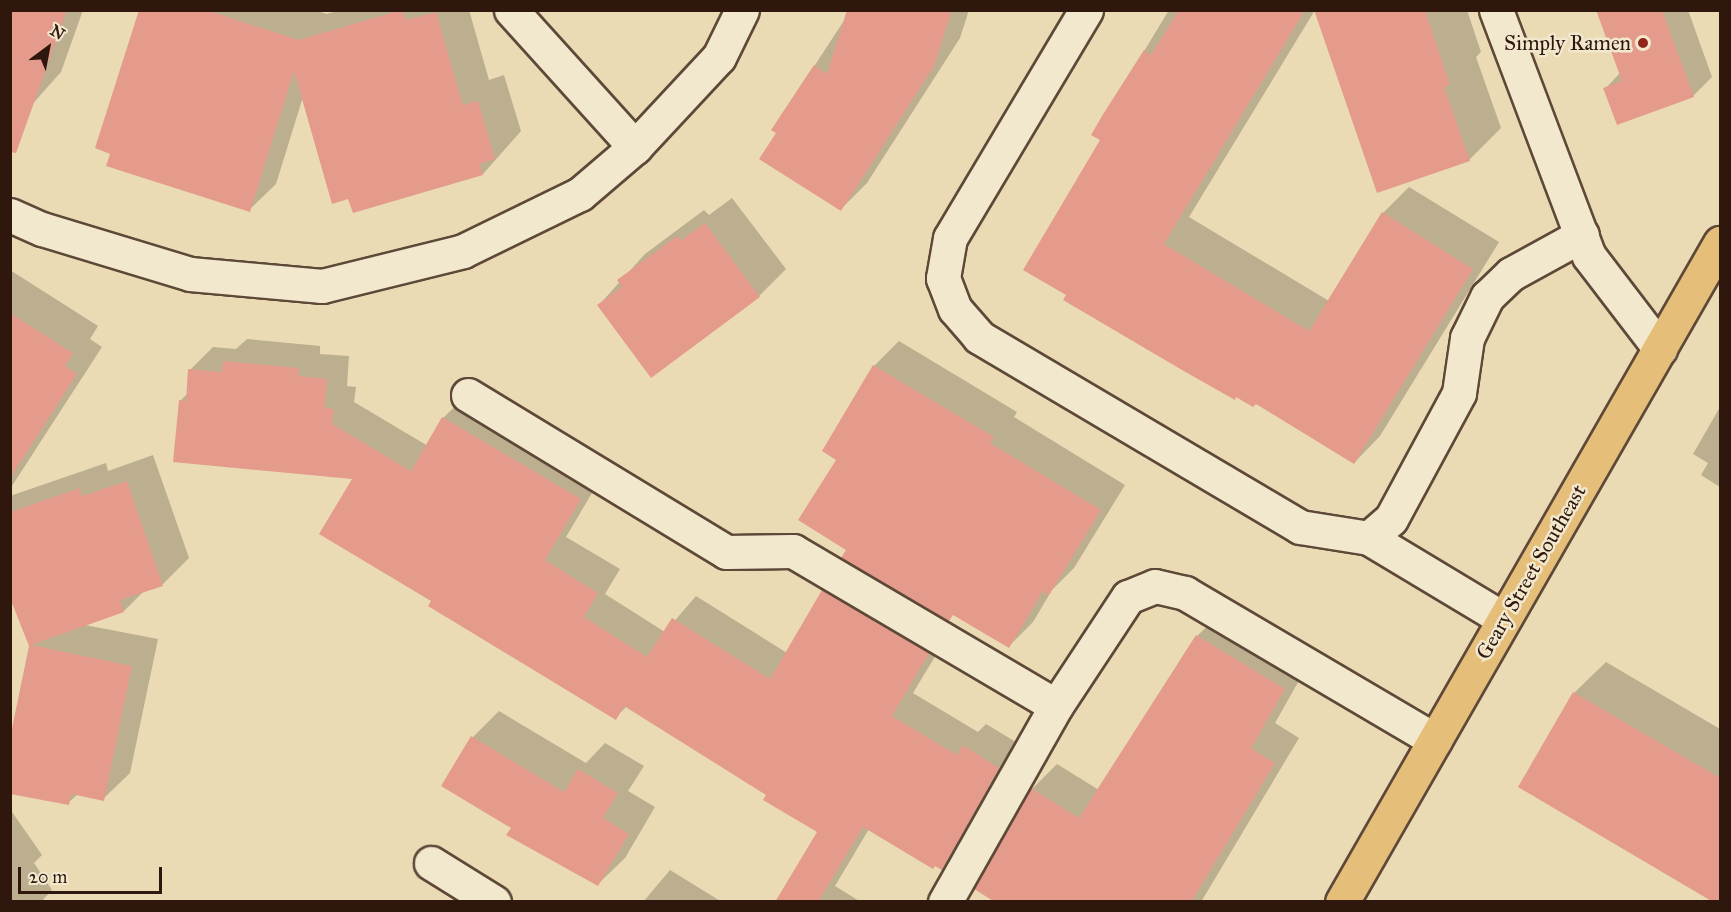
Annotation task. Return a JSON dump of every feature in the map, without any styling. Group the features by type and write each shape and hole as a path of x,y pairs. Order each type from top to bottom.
{"main road":[{"name":"Geary Street Southeast","path":"1342,902 1720,243"}],"street":[{"path":"511,10 635,147"},
{"path":"10,215 42,229 190,274 322,286 463,251 580,194 635,147 719,57 742,10"},
{"path":"1086,10 950,238 943,278 955,309 979,337 1300,528 1369,538 1504,619"},
{"path":"1496,10 1589,256 1660,349"},
{"path":"1369,538 1391,519 1459,393 1467,338 1487,297 1511,274 1582,235"},
{"path":"468,395 726,552 793,551 1056,706"},
{"path":"945,902 1056,706 1128,597 1155,586 1185,593 1435,740"},
{"path":"431,863 494,902"}],"building":[{"path":"10,10 67,10 16,153 10,152"},
{"path":"139,10 206,10 299,40 401,10 407,20 436,12 463,105 478,101 495,159 480,164 483,175 353,213 348,199 332,204 294,71 250,212 106,166 110,154 95,148"},
{"path":"847,10 952,10 934,66 841,211 759,159 776,133 771,130 814,65 827,74"},
{"path":"1179,10 1305,10 1164,244 1309,331 1382,212 1473,269 1354,464 1256,404 1253,407 1236,397 1235,400 1182,370 1063,300 1066,295 1023,270 1100,140 1091,135 1102,116 1144,50 1151,55"},
{"path":"1314,10 1425,10 1450,85 1444,87 1470,161 1377,193"},
{"path":"1596,10 1662,10 1694,97 1617,125 1603,88 1622,81"},
{"path":"705,223 760,297 651,378 597,305 622,287 617,280 677,236 681,240"},
{"path":"10,313 73,353 65,366 77,374 10,478"},
{"path":"223,361 299,368 298,376 327,379 325,408 334,409 332,424 411,471 442,417 581,499 545,560 598,593 584,617 647,657 672,618 770,679 822,590 929,653 892,716 957,755 963,745 999,768 942,870 935,866 933,869 863,827 818,902 775,902 817,832 763,800 766,795 624,706 616,720 428,606 431,601 319,534 352,479 173,462 179,400 186,401 188,369 222,372"},
{"path":"873,365 994,437 990,443 1101,510 1049,595 1043,591 1009,648 953,615 949,621 841,558 846,550 798,520 836,460 822,451"},
{"path":"127,481 163,586 120,600 124,612 31,645 132,666 104,801 71,794 69,805 10,794 10,738 29,646 10,598 10,512 80,488 82,496"},
{"path":"1196,635 1285,689 1251,748 1275,763 1191,902 995,902 974,889 1031,788 1079,818"},
{"path":"1573,692 1720,778 1720,902 1713,902 1518,787"},
{"path":"471,736 564,792 578,769 618,793 603,818 629,834 598,886 506,835 511,828 441,786"}],"place":[{"name":"Simply Ramen","path":"1643,43"}]}
